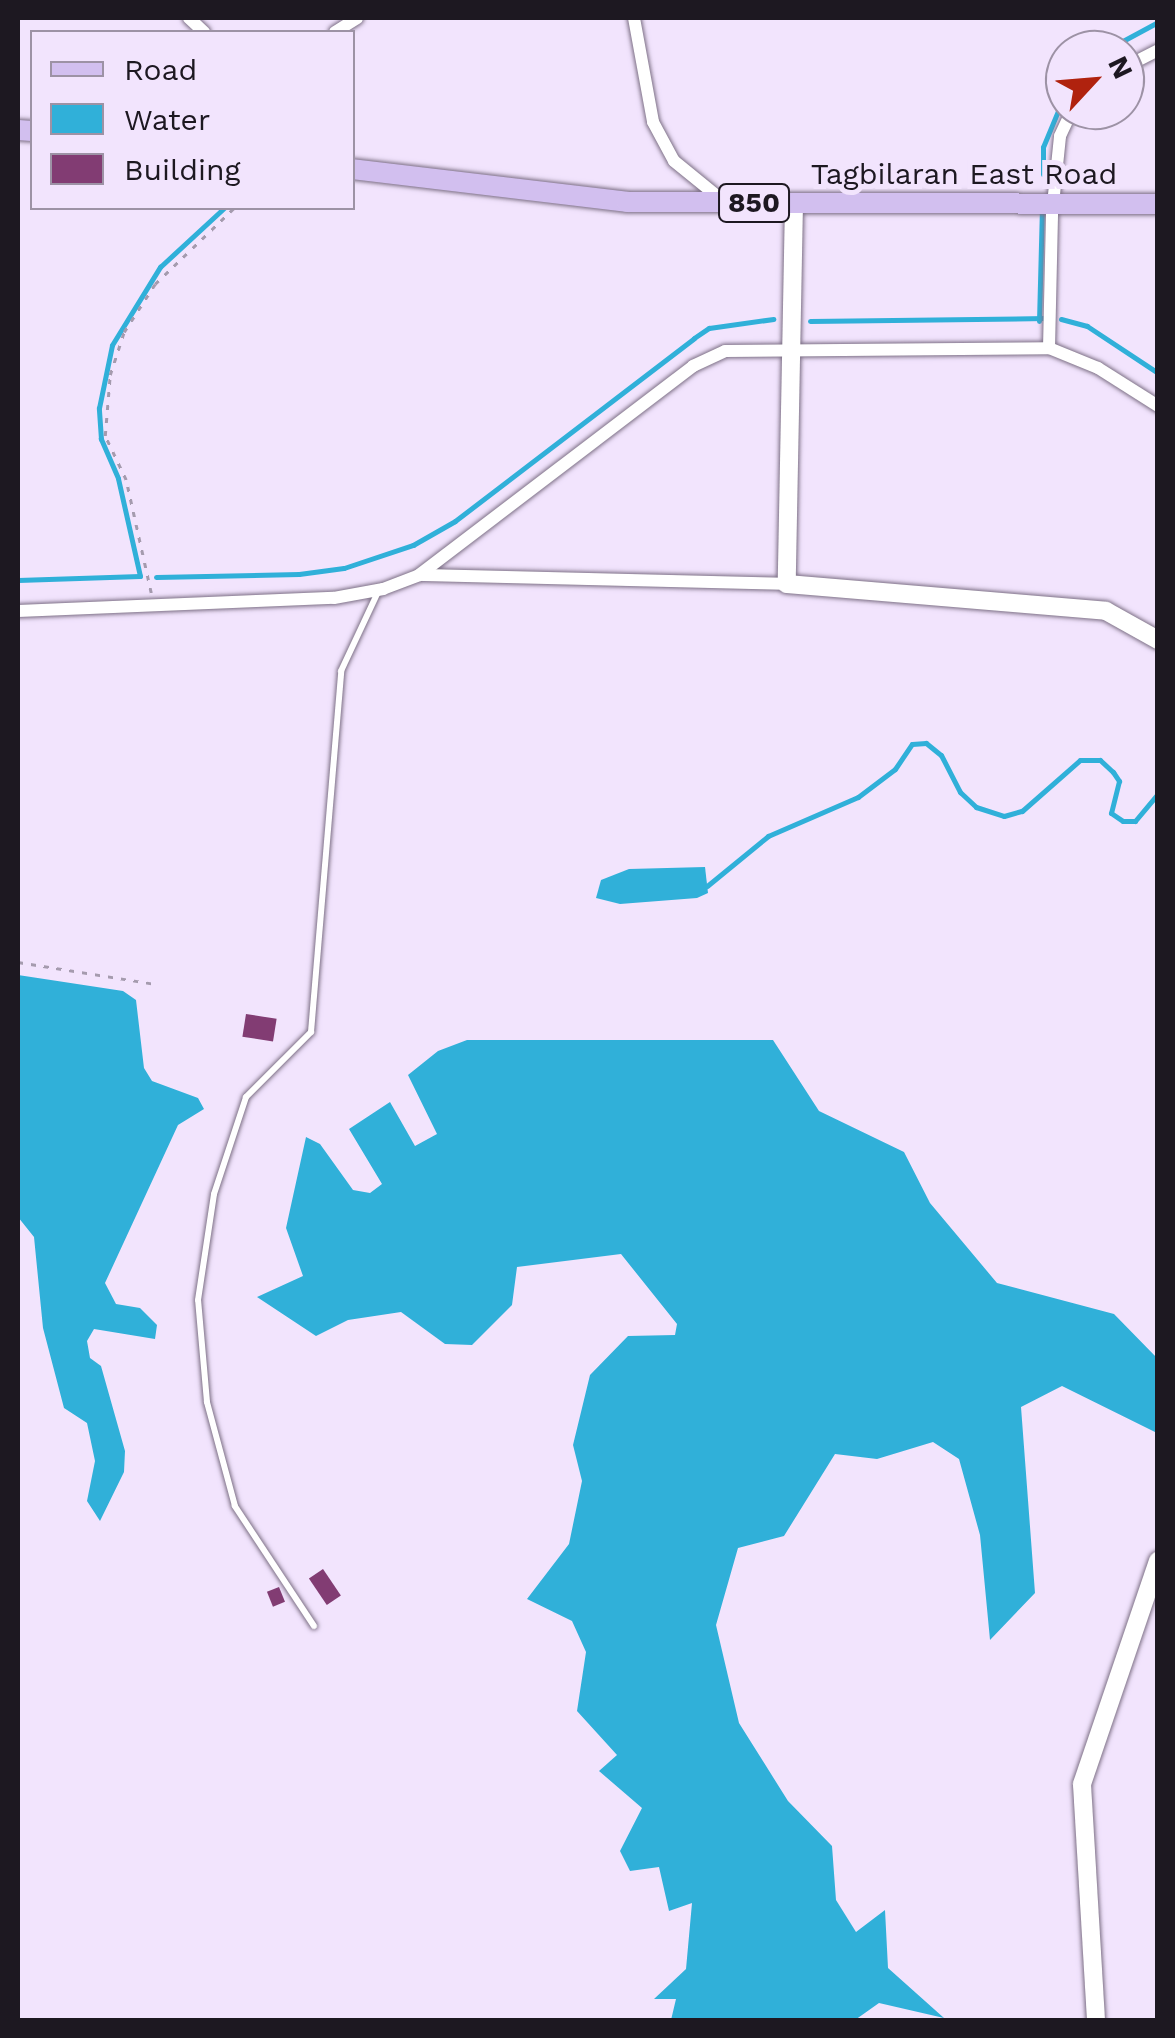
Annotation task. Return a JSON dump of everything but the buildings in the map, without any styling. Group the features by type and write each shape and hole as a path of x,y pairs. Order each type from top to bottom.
{"main road":[{"name":"Tagbilaran East Road","path":"355,170 626,202 1158,204"}],"street":[{"path":"634,18 653,122 674,161 725,203"},
{"path":"1049,348 1054,205 1063,130"},
{"path":"787,584 794,203"},
{"path":"18,611 334,598 383,588 418,575 693,366 726,351 1049,348 1098,368 1158,406"},
{"path":"418,575 787,584 1106,611 1158,640"},
{"path":"1096,2020 1082,1784 1158,1561"}],"lane":[{"path":"314,1626 236,1506 206,1402 198,1300 214,1194 246,1097 311,1032 341,671 373,594 383,588"}],"path":[{"path":"151,606 150,566 126,480 105,436 110,375 124,332 155,284 232,210"},
{"path":"18,962 156,984"}],"water":[{"path":"705,867 708,893 697,898 620,904 596,898 601,880 629,869"},
{"path":"18,975 123,991 136,1000 144,1068 152,1081 198,1098 204,1109 178,1125 105,1283 116,1304 140,1308 157,1325 155,1339 94,1329 87,1341 90,1358 101,1366 125,1451 124,1472 100,1521 87,1501 95,1461 87,1423 64,1408 43,1328 34,1237 18,1217"},
{"path":"467,1040 773,1040 819,1111 904,1152 930,1203 997,1283 1114,1314 1157,1358 1155,1432 1062,1386 1021,1407 1035,1593 990,1640 980,1535 959,1459 933,1442 877,1459 835,1454 784,1536 738,1548 716,1625 739,1723 788,1801 832,1846 836,1900 856,1932 885,1910 888,1968 944,2018 879,2003 855,2020 671,2020 676,1999 654,1999 686,1969 692,1903 669,1911 659,1867 630,1871 620,1851 642,1808 599,1771 617,1755 577,1711 586,1652 572,1621 527,1599 569,1544 582,1481 573,1445 590,1375 628,1336 675,1335 677,1324 621,1254 517,1267 512,1305 472,1345 445,1344 401,1312 348,1320 316,1336 257,1297 303,1276 286,1228 306,1137 320,1144 353,1190 370,1193 382,1184 349,1129 390,1102 415,1146 437,1134 408,1075 438,1051"}],"waterway":[{"path":"1143,30 1158,22"},
{"path":"1043,174 1043,147 1050,130"},
{"path":"1039,321 1042,209"},
{"path":"18,580 140,576 118,478 101,439 99,408 112,345 160,267 222,210"},
{"path":"810,321 1046,318"},
{"path":"156,577 299,574 344,568 413,545 455,521 709,328 773,319"},
{"path":"1061,319 1087,326 1158,373"},
{"path":"707,886 768,836 858,797 895,769 912,744 926,743 941,755 960,792 976,807 1004,816 1022,811 1080,760 1100,760 1113,772 1119,781 1111,813 1123,821 1135,821 1158,794"}]}
